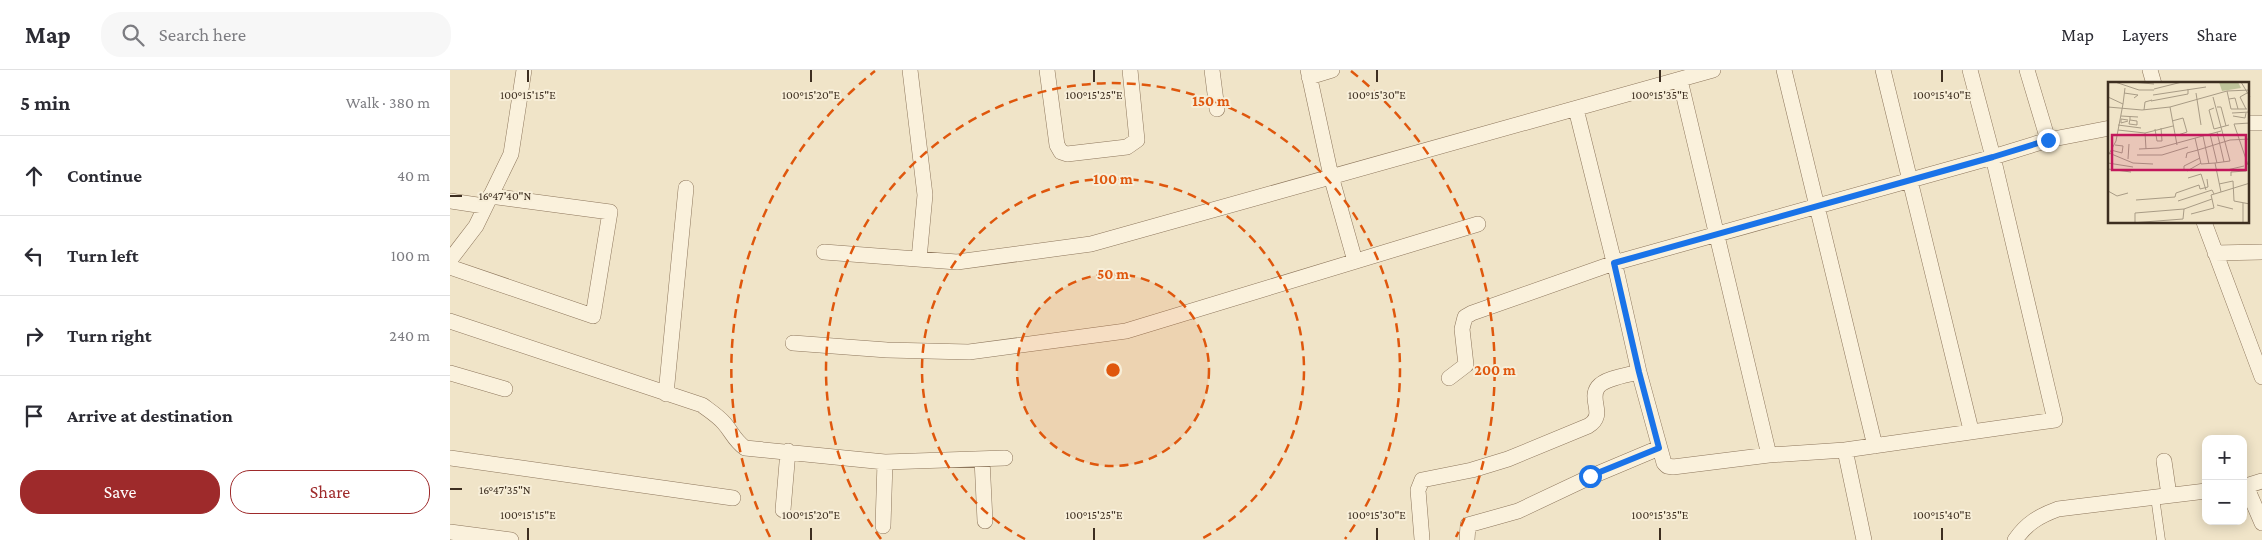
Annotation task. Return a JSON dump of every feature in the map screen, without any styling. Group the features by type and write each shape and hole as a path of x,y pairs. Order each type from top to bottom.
{"street":[{"path":"450,260 476,226 511,154 524,70"},
{"path":"910,70 925,194 920,259"},
{"path":"1047,70 1056,146 1061,152 1067,154 1127,146 1137,140 1130,70"},
{"path":"1212,70 1217,109"},
{"path":"1332,70 1309,73 1331,176 1355,261"},
{"path":"824,252 969,261 1090,244 1712,70"},
{"path":"1784,70 1875,446"},
{"path":"1883,70 1971,430"},
{"path":"1576,109 1639,372 1664,463 1667,466 1673,467 1769,454 1845,450 1971,430 2055,420 1993,157 1970,70"},
{"path":"2027,70 2048,140"},
{"path":"1680,80 1769,454"},
{"path":"1449,378 1466,365 1462,328 1465,317 1614,263 2048,140 2108,128"},
{"path":"666,394 686,188"},
{"path":"450,201 487,201 610,212 593,316 450,267"},
{"path":"793,343 887,350 969,352 1117,332 1166,320 1478,224"},
{"path":"2205,224 2261,375"},
{"path":"2215,253 2262,252"},
{"path":"450,321 702,405 721,420 735,440 745,448 885,462 1005,458"},
{"path":"1422,539 1418,490 1422,480 1508,459 1588,426 1595,422 1597,417 1596,392 1598,386 1605,382 1639,372"},
{"path":"450,373 505,389"},
{"path":"1467,540 1466,530 1468,524 1518,511 1590,476 1659,448"},
{"path":"1845,450 1864,540"},
{"path":"783,510 788,451"},
{"path":"450,458 733,498"},
{"path":"982,459 985,521"},
{"path":"2162,496 2164,461"},
{"path":"883,526 885,462"},
{"path":"2247,486 2262,480"},
{"path":"2015,540 2026,525 2041,515 2058,509 2202,491"},
{"path":"2247,491 2262,523"},
{"path":"450,532 511,540"}],"lane":[{"path":"2161,540 2162,496"}],"route":[{"path":"1590,476 1659,448 1614,263 2048,140"}]}
